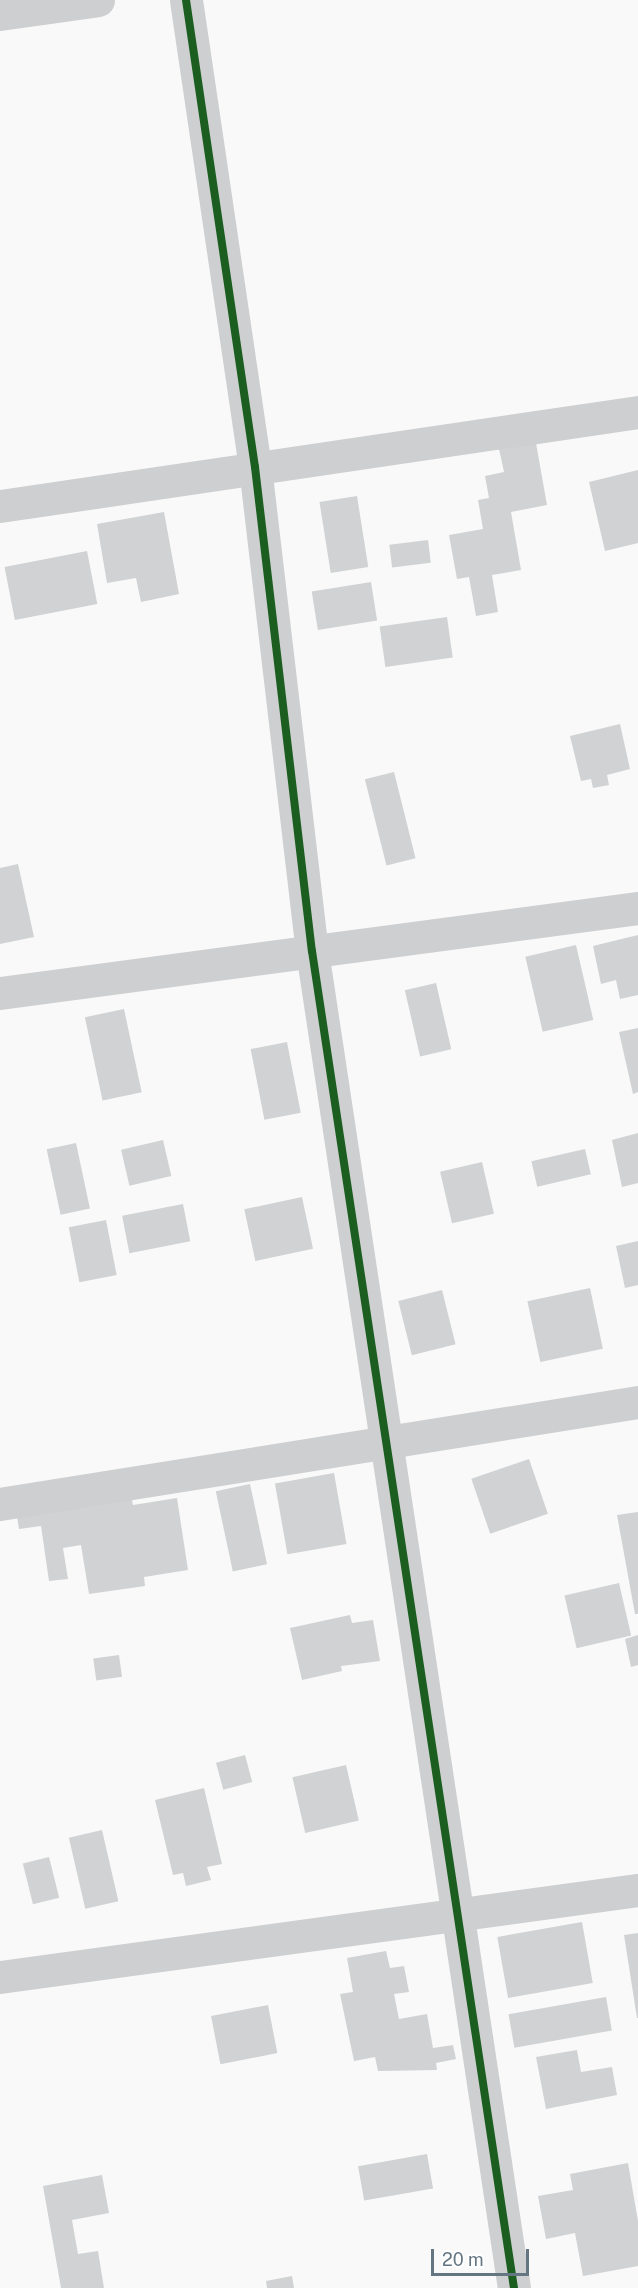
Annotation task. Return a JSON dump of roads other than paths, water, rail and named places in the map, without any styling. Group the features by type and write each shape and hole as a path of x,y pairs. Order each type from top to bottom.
{"street":[{"path":"0,14 98,0"},
{"path":"186,0 255,468 312,951 389,1442 514,2288"},
{"path":"0,506 638,412"},
{"path":"0,993 638,908"},
{"path":"0,1504 638,1402"},
{"path":"0,1977 638,1890"}]}
